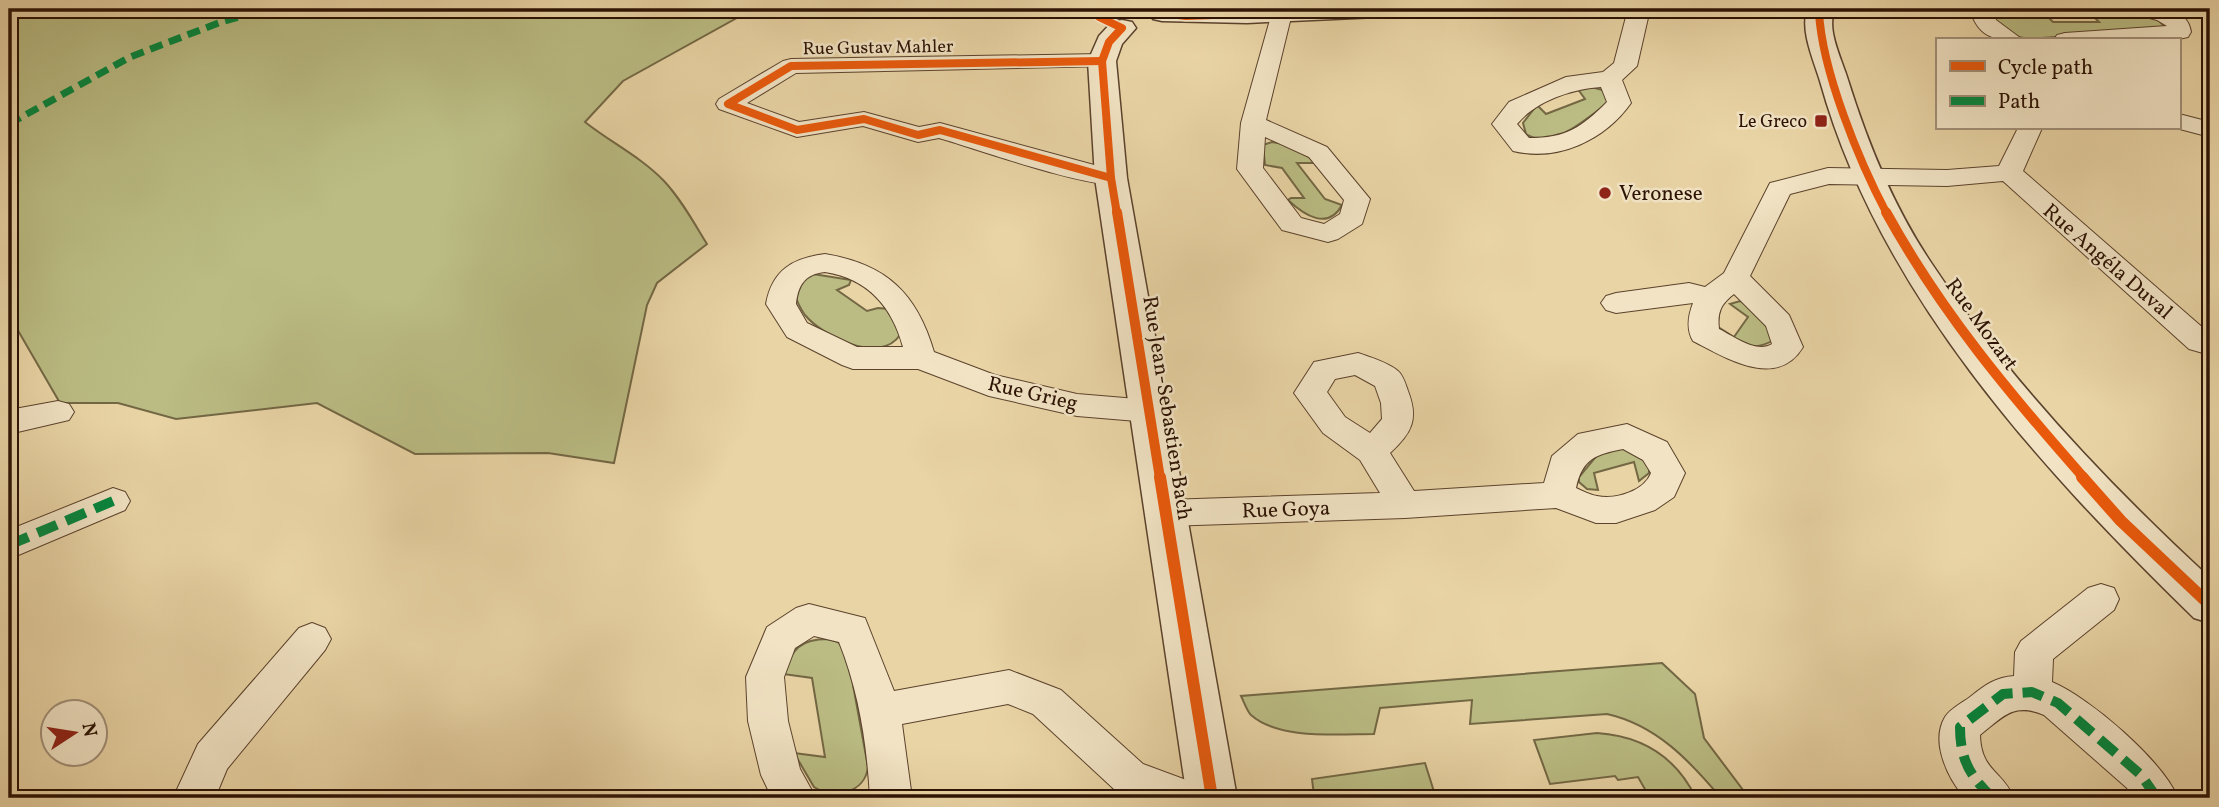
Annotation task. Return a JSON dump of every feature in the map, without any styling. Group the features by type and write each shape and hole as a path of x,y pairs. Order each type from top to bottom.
{"street":[{"path":"1102,61 1109,42 1110,18 1153,24 1162,11 1281,13 1377,9"},
{"path":"1610,79 1625,66 1639,9"},
{"name":"Rue Mozart","path":"1795,9 1821,21 1848,128 1878,197 1916,267 1994,375 2120,522 2210,605"},
{"path":"1981,9 1982,17 1995,32 2007,38"},
{"path":"2094,38 2180,32 2179,24 2172,19 2143,9"},
{"path":"1253,123 1318,152 1357,199 1352,218 1328,233 1292,224 1250,169 1253,123 1281,13"},
{"name":"Rue Jean-Sebastien Bach","path":"1102,61 1111,178 1212,798"},
{"name":"Rue Gustav Mahler","path":"1102,61 791,66 728,104 797,130 864,119 918,135 940,130 1111,178"},
{"path":"2180,121 2210,130"},
{"path":"1735,278 1779,322 1788,348 1774,358 1749,357 1704,334 1703,314 1710,298 1735,278 1779,189 1828,176 1947,178 2009,173 2029,130"},
{"name":"Rue Angéla Duval","path":"2009,173 2200,342 2210,345"},
{"name":"Rue Grieg","path":"921,358 915,336 896,299 871,279 837,262 797,271 785,284 781,304 797,330 853,358 921,358 989,385 1077,405 1149,411"},
{"path":"1616,303 1689,292 1710,298"},
{"path":"9,422 58,412"},
{"path":"1372,451 1405,505"},
{"name":"Rue Goya","path":"1166,513 1405,505 1558,495"},
{"path":"9,545 113,501"},
{"path":"2032,692 2034,652 2101,599"},
{"path":"795,798 780,775 768,721 765,677 780,638 809,619 852,629 869,666 890,764 891,798"},
{"path":"194,798 212,757 312,639"},
{"path":"879,711 1009,687 1047,702 1129,777 1182,798"},
{"path":"1993,798 1970,778 1959,749 1960,727 2003,694 2032,692 2058,703 2141,775 2157,798"}],"green space":[{"path":"9,9 753,9 623,81 585,122 645,164 664,181 682,203 707,244 657,283 647,305 614,463 548,453 415,454 317,403 176,419 118,403 60,403 9,315"},
{"path":"1999,14 2045,14 2053,22 2099,22 2092,15 2131,14 2150,17 2164,26 2158,29 2024,38 2014,36 1990,19"},
{"path":"1588,86 1606,91 1612,100 1560,135 1537,138 1526,134 1523,123 1537,105 1546,114 1585,99 1577,88"},
{"path":"1272,142 1289,145 1319,163 1297,163 1325,199 1342,205 1336,213 1323,219 1316,218 1301,211 1288,200 1304,198 1282,168 1265,165 1263,145"},
{"path":"813,274 851,280 849,285 837,290 867,311 890,309 900,335 891,344 866,347 851,344 824,331 805,315 793,290 796,281"},
{"path":"1740,301 1749,306 1772,333 1772,341 1764,345 1748,346 1734,341 1715,325 1734,337 1748,317 1730,304"},
{"path":"1609,445 1639,451 1649,467 1649,473 1639,481 1634,462 1594,473 1598,490 1587,489 1579,482 1579,477 1603,448"},
{"path":"828,639 838,642 847,652 868,767 861,783 847,792 839,793 830,793 814,787 794,753 825,757 812,678 783,674 798,647 810,641"},
{"path":"1662,663 1695,694 1704,738 1749,798 1721,798 1697,770 1656,735 1625,719 1607,714 1470,724 1472,700 1380,708 1374,734 1327,735 1277,729 1263,723 1251,715 1241,696"},
{"path":"1597,733 1629,739 1656,751 1678,771 1696,798 1650,798 1638,777 1618,780 1615,776 1550,784 1534,740"},
{"path":"1425,763 1436,798 1295,798 1295,795 1314,795 1312,779"}],"marked path":[{"path":"9,124 130,57 221,22 268,9"},
{"path":"9,545 113,501"},
{"path":"1993,798 1966,767 1961,750 1960,727 2003,694 2032,692 2058,703 2141,775 2157,798"}],"cycle path":[{"path":"1098,9 1099,17 1122,28 1109,42 1102,61 1111,178 1212,798"},
{"path":"1162,9 1162,13 1186,16 1377,9"},
{"path":"1823,9 1819,12 1820,33 1848,128 1878,197 1916,267 1994,375 2121,521 2210,605"},
{"path":"1102,61 791,66 728,104 797,130 864,119 918,135 940,130 1111,178"}],"place":[{"name":"Le Greco","path":"1821,121"},
{"name":"Veronese","path":"1605,193"}]}
